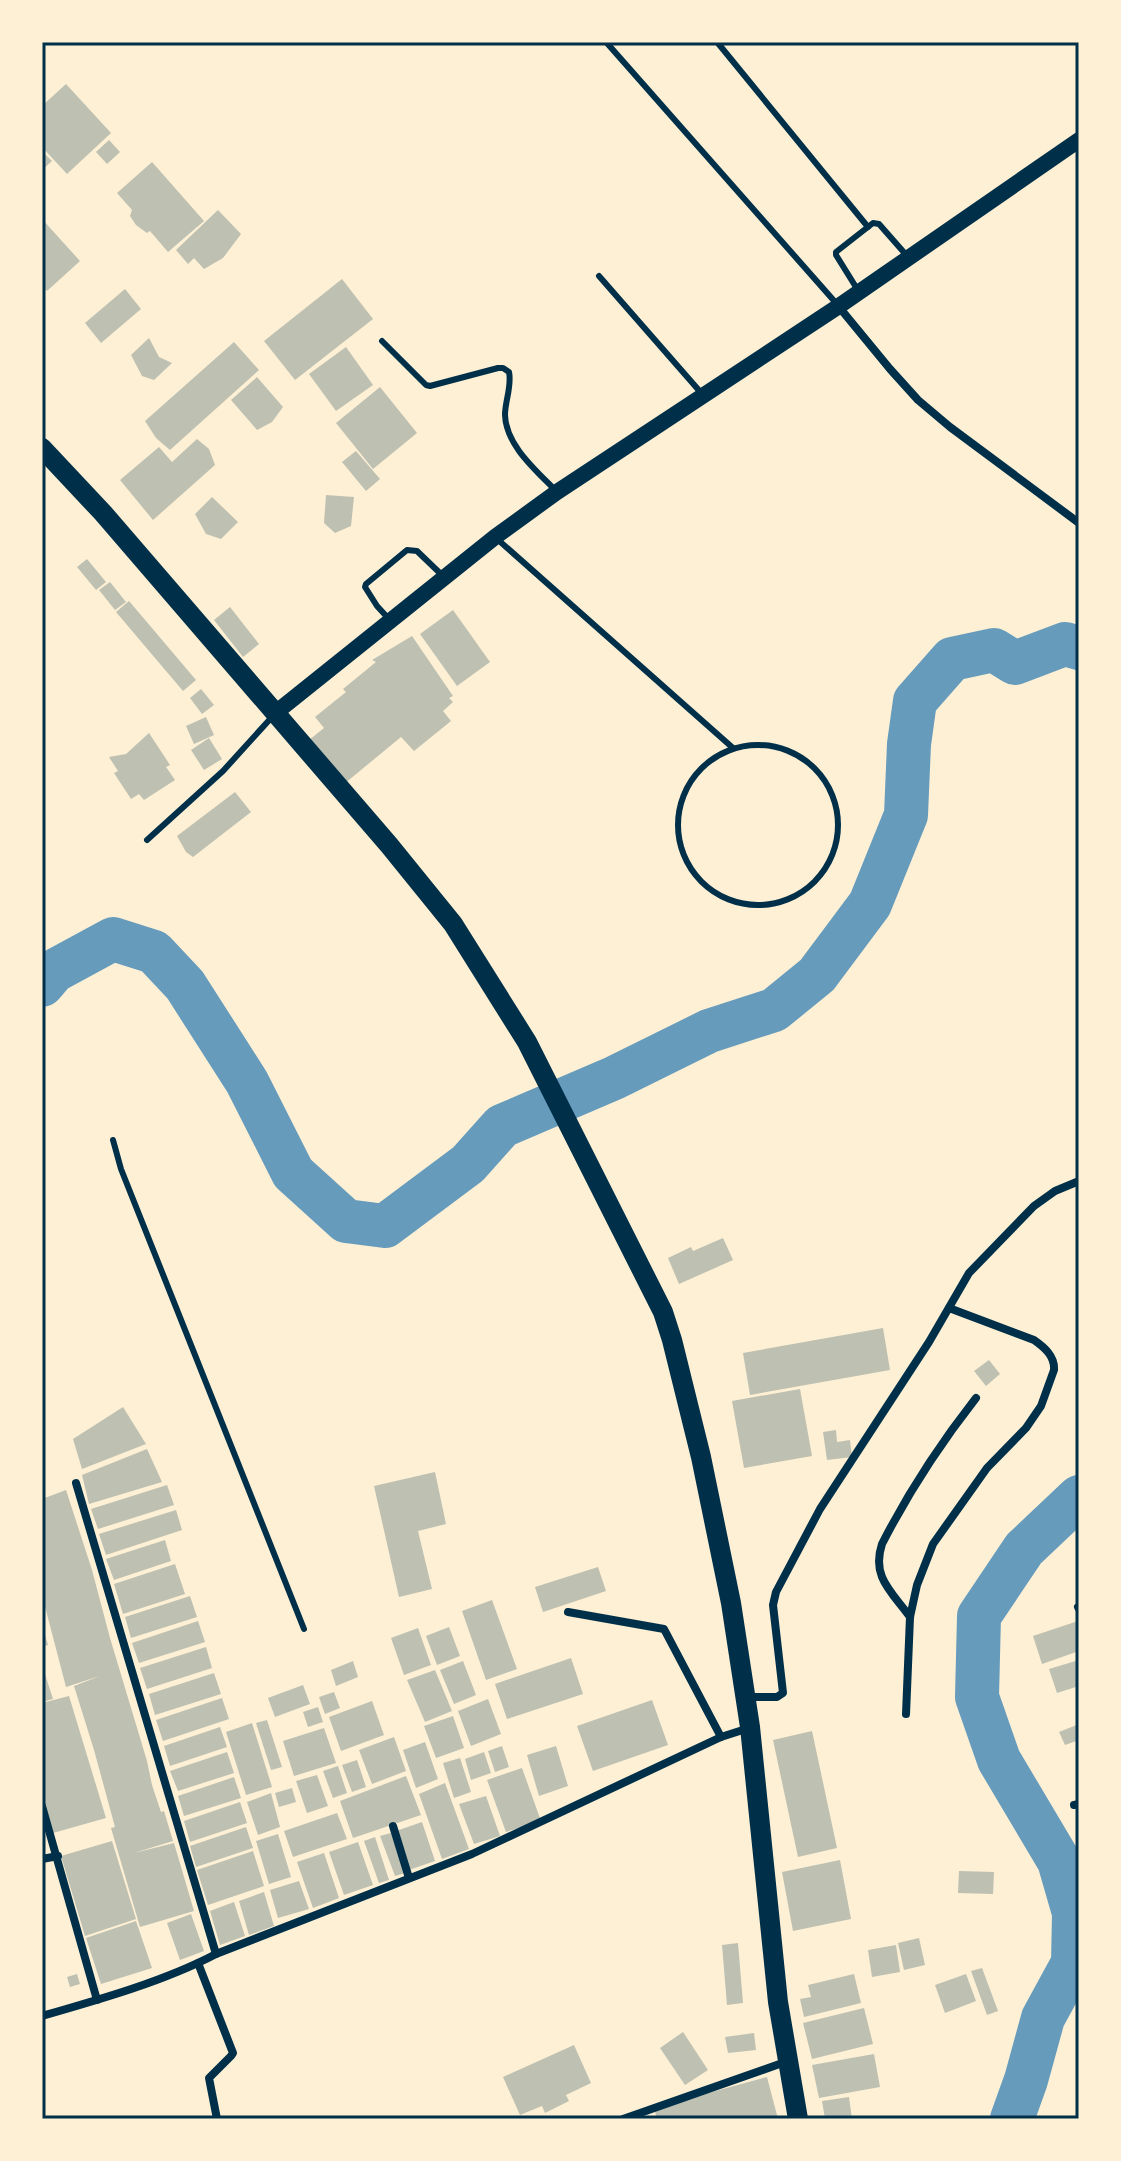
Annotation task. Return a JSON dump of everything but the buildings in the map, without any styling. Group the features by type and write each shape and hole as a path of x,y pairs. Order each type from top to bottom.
{"main road":[{"path":"274,714 495,537 557,492 839,306 1079,140"},
{"path":"42,448 103,513 389,845 453,924 527,1042 663,1312 701,1457 731,1603 750,1727 778,2002 798,2119"}],"street":[{"path":"839,306 918,400 1079,523"},
{"path":"745,1697 777,1697 783,1693 773,1605 776,1592 827,1498 922,1354 969,1273 1034,1206 1055,1191 1078,1184"},
{"path":"906,1714 910,1617 917,1585 933,1544 987,1468 1026,1428 1041,1406 1055,1364 1043,1346 1034,1340 949,1308"},
{"path":"910,1617 878,1571 879,1554 913,1485 976,1398"},
{"path":"76,1483 216,1954"},
{"path":"568,1612 664,1629 721,1737"},
{"path":"42,2016 97,2000 198,1963 472,1854 721,1737 750,1727"},
{"path":"42,1806 97,2000"},
{"path":"393,1826 409,1878"},
{"path":"42,1859 58,1856"},
{"path":"198,1963 233,2053 209,2078 217,2119"},
{"path":"623,2119 788,2061"}],"lane":[{"path":"606,42 839,306"},
{"path":"717,42 868,227"},
{"path":"859,292 836,252 873,223 879,224 908,258"},
{"path":"599,276 703,395"},
{"path":"382,341 430,386 498,368 509,372 505,413 510,437 557,492"},
{"path":"495,537 733,748 761,744 789,750 813,764 830,787 838,814 837,842 826,868 807,888 782,902 754,905 727,900 703,885 686,863 677,836 679,808 689,782 708,760 733,748"},
{"path":"391,621 365,587 407,550 417,551 445,578"},
{"path":"147,840 223,771 274,714"},
{"path":"113,1140 121,1169 304,1629"}],"waterway":[{"path":"42,985 54,971 113,939 154,952 185,985 247,1082 293,1173 346,1221 385,1226 468,1164 502,1126 614,1078 709,1031 774,1010 817,975 870,904 906,815 909,744 915,701 952,659 994,650 1015,663 1065,644 1079,648"},
{"path":"1012,2119 1043,2018 1073,1963 1074,1913 1059,1861 999,1760 977,1697 979,1616 1024,1549 1079,1497"}]}
